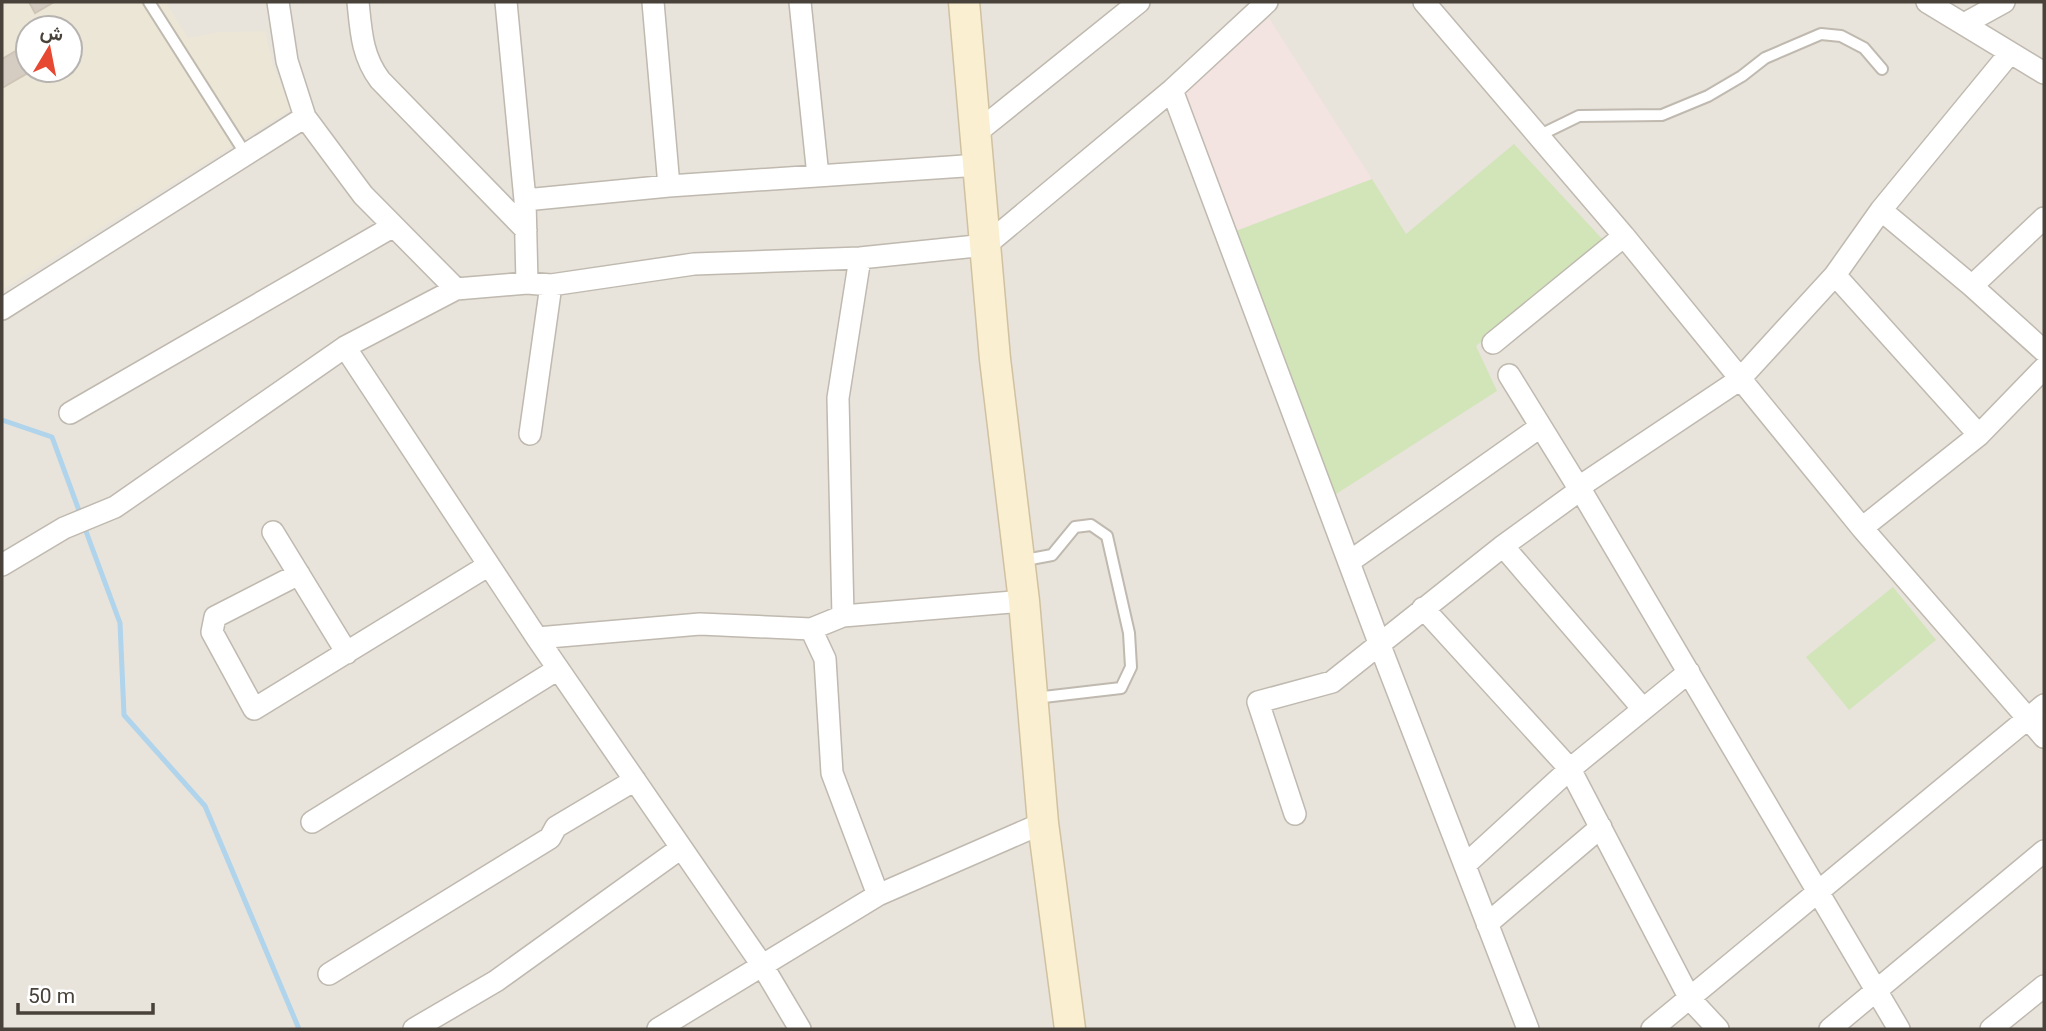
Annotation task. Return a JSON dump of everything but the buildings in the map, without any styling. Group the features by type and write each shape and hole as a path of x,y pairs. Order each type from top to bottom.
{"main road":[{"path":"964,2 995,359 1020,561 1043,823 1070,1029"}],"street":[{"path":"278,2 287,61 305,117 363,195 456,289"},
{"path":"358,2 362,44 368,64 380,80 526,230"},
{"path":"506,2 525,200 527,283"},
{"path":"653,2 669,186"},
{"path":"800,2 818,176"},
{"path":"976,134 1117,10 1139,2"},
{"path":"2,565 64,528 115,507 345,347 456,289 527,283 551,285 694,264 860,258 986,245 1172,90 1267,2"},
{"path":"1424,2 1624,236 1738,380 1862,528 2036,712 2044,737"},
{"path":"1927,2 2044,73"},
{"path":"1964,24 2004,2"},
{"path":"1295,814 1258,702 1332,682 1503,546 1580,489 1738,380 1835,275 1881,210 2010,53"},
{"path":"1172,90 1379,643 1528,1029"},
{"path":"2,309 305,117"},
{"path":"525,200 669,186 979,165"},
{"path":"1881,210 2044,351"},
{"path":"1972,286 2044,218"},
{"path":"71,413 392,227"},
{"path":"1493,343 1624,236"},
{"path":"843,616 838,398 860,258"},
{"path":"1835,275 1979,435"},
{"path":"530,434 551,285"},
{"path":"345,347 537,638 762,965 800,1029"},
{"path":"1862,528 1979,435 2044,368"},
{"path":"1509,375 1580,489 1899,1029"},
{"path":"1349,562 1540,427"},
{"path":"274,532 347,653"},
{"path":"1503,546 1643,709"},
{"path":"299,574 215,617 212,632 254,709 489,565"},
{"path":"537,638 700,624 811,629 843,616 1024,601"},
{"path":"1423,608 1570,769 1690,999 1718,1029"},
{"path":"811,629 825,659 832,773 878,895"},
{"path":"312,822 558,669"},
{"path":"1465,866 1570,769 1689,673"},
{"path":"1652,1029 1819,894 2036,712"},
{"path":"329,974 550,838 556,827 635,780"},
{"path":"659,1029 878,895 1043,823"},
{"path":"1487,924 1601,827"},
{"path":"414,1029 496,981 681,848"},
{"path":"1829,1029 2044,851"},
{"path":"1991,1029 2044,986"}],"lane":[{"path":"149,2 245,153"},
{"path":"1538,136 1579,116 1662,115 1708,96 1742,76 1765,58 1821,34 1841,36 1864,48 1882,69"},
{"path":"1020,561 1052,555 1075,527 1091,525 1107,537 1129,633 1131,667 1121,688 1032,698"}],"shaded area":[{"path":"2,2 2044,2 2044,1029 2,1029"},
{"path":"2,2 166,2 188,38 220,32 265,31 273,65 291,109 2,290"},
{"path":"1269,18 1372,179 1236,231 1182,90"}],"green space":[{"path":"1514,144 1605,242 1476,346 1497,391 1333,496 1236,231 1372,179 1406,234"},
{"path":"1893,587 1936,640 1849,710 1806,657"}],"waterway":[{"path":"2,420 52,437 81,516"},
{"path":"84,526 120,623 124,715 205,806 299,1029"}]}
